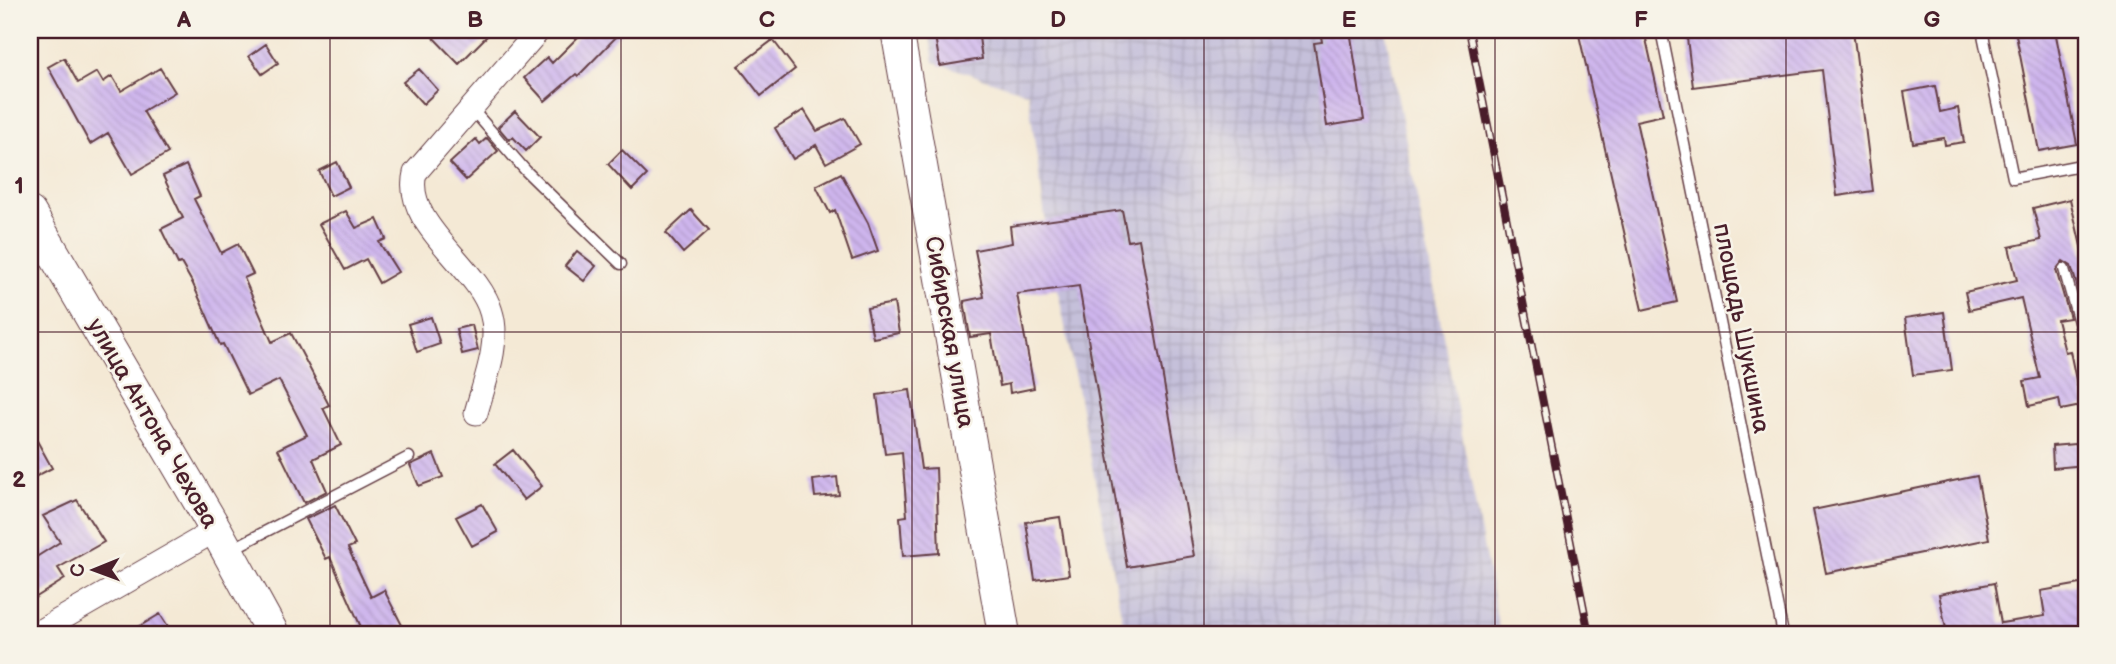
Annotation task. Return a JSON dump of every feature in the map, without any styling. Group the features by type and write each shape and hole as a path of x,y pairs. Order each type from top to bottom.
{"street":[{"path":"476,413 492,346 492,313 480,290 418,207 412,188 415,173 539,30"},
{"name":"Сибирская улица","path":"897,30 1004,634"},
{"name":"улица Антона Чехова","path":"37,232 222,540 273,634"},
{"path":"35,634 222,540"}],"lane":[{"name":"площадь Шукшина","path":"1661,30 1783,634"},
{"path":"1982,30 2013,178 2086,164"},
{"path":"471,108 527,171 621,264"},
{"path":"2064,269 2086,347"},
{"path":"222,540 409,457"}],"shaded area":[{"path":"929,30 1385,30 1500,634 1125,634 1048,239 1028,93 934,62"}],"building":[{"path":"426,30 493,30 459,64"},
{"path":"585,30 623,30 578,76 576,74 545,101 524,78 547,57 552,63"},
{"path":"934,30 978,30 982,59 940,66"},
{"path":"1320,30 1350,30 1364,120 1327,126 1314,43 1322,42"},
{"path":"1600,30 1644,30 1663,115 1636,121 1677,302 1642,310 1579,35"},
{"path":"1686,30 1853,30 1873,191 1837,196 1822,70 1693,87"},
{"path":"2015,30 2055,30 2077,144 2039,151"},
{"path":"773,40 795,69 761,96 738,66"},
{"path":"266,44 278,63 262,74 249,56"},
{"path":"64,58 78,83 97,72 103,82 112,76 121,91 160,68 175,92 143,111 168,153 132,174 108,133 90,144 48,67"},
{"path":"419,69 438,90 423,104 403,82"},
{"path":"1935,86 1940,112 1958,108 1964,142 1945,145 1944,138 1913,143 1904,92"},
{"path":"804,110 817,131 845,118 860,144 826,163 816,145 793,159 775,128"},
{"path":"515,111 540,137 526,151 513,137 509,140 498,127"},
{"path":"487,138 498,151 466,180 450,163 476,139 480,144"},
{"path":"622,150 647,175 632,190 608,164"},
{"path":"337,162 349,187 331,196 319,171"},
{"path":"186,165 200,196 194,199 221,253 238,244 253,274 244,278 272,342 291,333 329,405 323,408 341,445 313,459 327,491 304,503 278,449 307,435 279,380 248,395 223,344 220,345 193,284 181,263 178,264 161,229 183,218 163,176"},
{"path":"841,173 868,223 878,251 852,260 835,210 830,213 816,186"},
{"path":"2070,199 2084,259 2086,258 2086,314 2071,266 2063,261 2056,270 2070,318 2057,320 2065,352 2070,351 2077,385 2081,384 2086,405 2061,410 2059,399 2029,406 2024,381 2040,378 2021,298 1969,310 1965,292 2017,280 2009,247 2041,240 2033,208"},
{"path":"691,210 709,230 683,253 666,233"},
{"path":"1122,210 1128,241 1139,239 1194,556 1127,567 1079,286 1017,294 1034,388 1010,393 1009,384 1000,386 991,334 970,337 964,301 984,297 975,250 1012,243 1010,226"},
{"path":"346,211 356,228 377,219 386,239 379,242 398,272 379,283 366,259 345,270 319,224"},
{"path":"577,251 596,266 584,281 565,266"},
{"path":"894,303 899,333 873,338 867,308"},
{"path":"1944,312 1952,370 1913,375 1905,318"},
{"path":"431,317 440,344 417,352 408,324"},
{"path":"472,325 478,350 462,354 456,329"},
{"path":"910,390 921,469 936,468 939,553 903,556 900,517 907,516 902,452 885,454 877,395"},
{"path":"30,428 52,468 35,477 30,467"},
{"path":"2086,443 2086,465 2053,468 2052,446"},
{"path":"513,450 542,486 524,500 495,464"},
{"path":"434,454 443,477 419,486 410,465"},
{"path":"1977,476 1989,539 1826,573 1813,510"},
{"path":"837,477 839,495 815,497 813,480"},
{"path":"77,500 104,542 58,568 65,579 30,601 30,561 60,542 43,516"},
{"path":"482,504 498,532 472,546 456,517"},
{"path":"335,505 355,545 348,548 371,597 384,590 403,627 389,634 364,634 330,557 326,559 306,519"},
{"path":"1060,517 1069,575 1035,580 1026,522"},
{"path":"1994,583 2001,623 2045,616 2041,591 2086,583 2086,626 2042,634 1947,634 1939,594"},
{"path":"160,614 173,634 127,634"}],"railway":[{"path":"1469,30 1589,634"}]}
